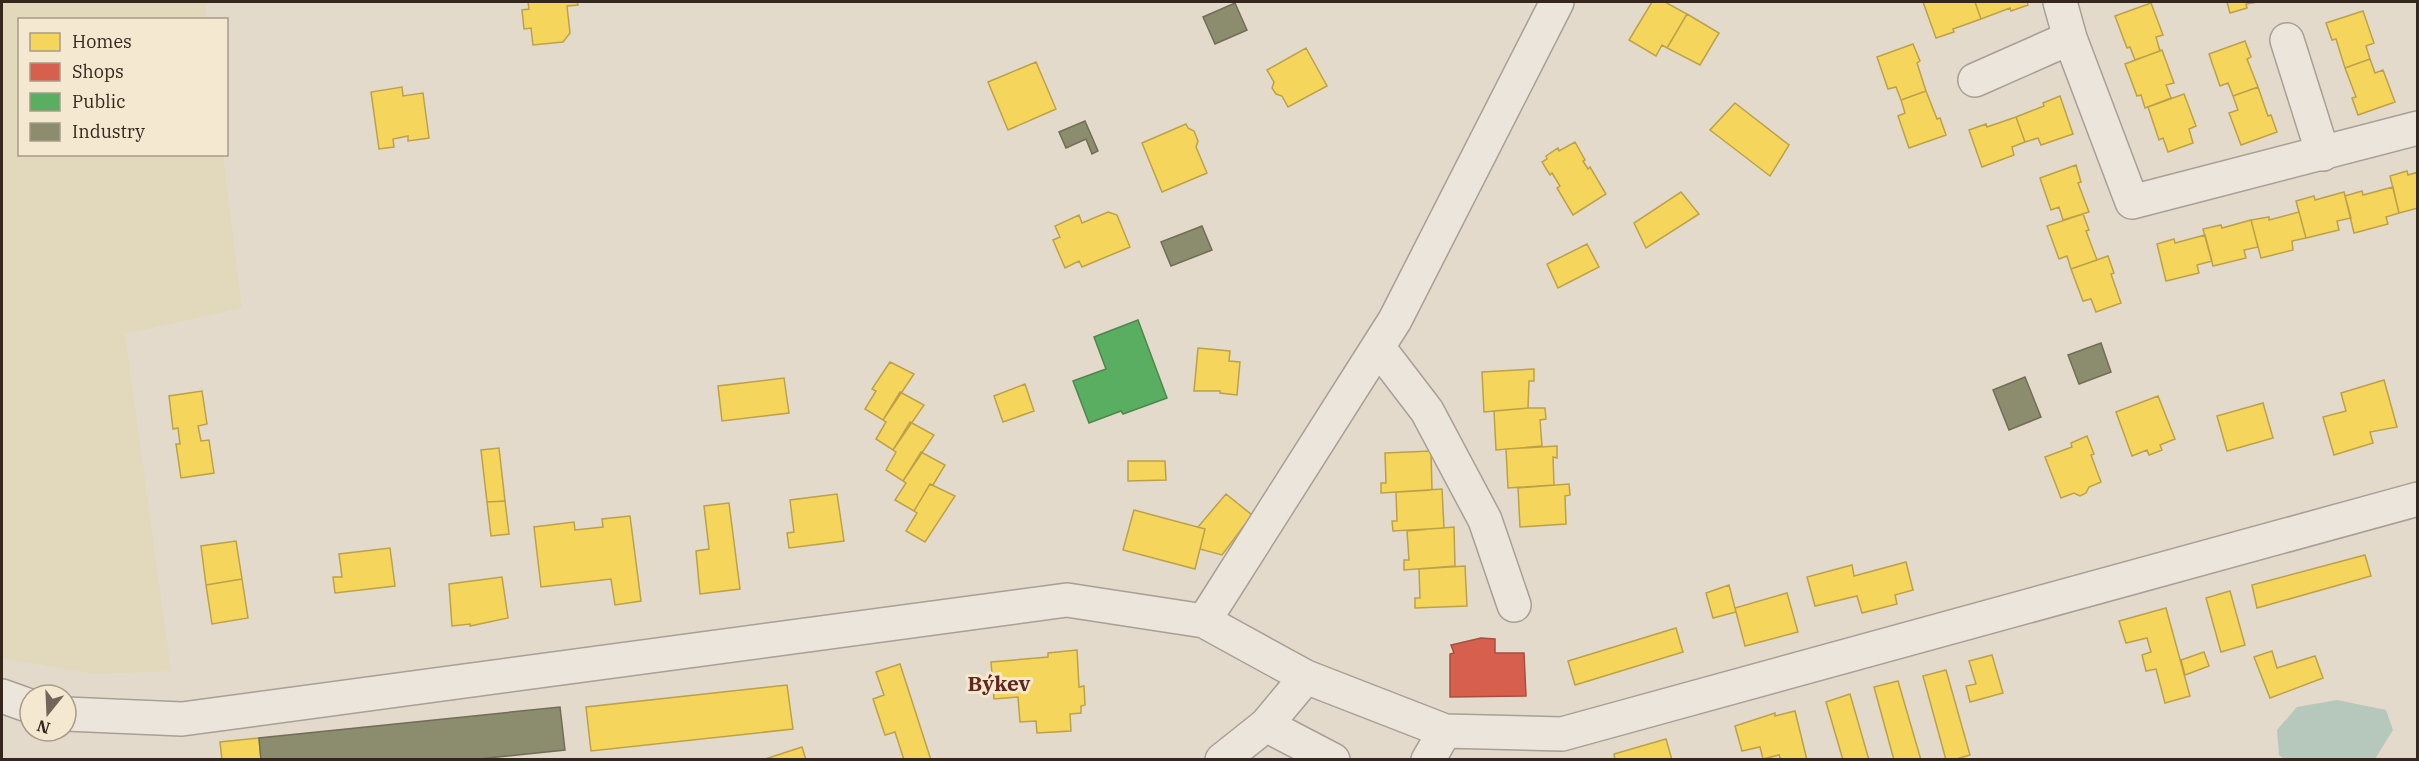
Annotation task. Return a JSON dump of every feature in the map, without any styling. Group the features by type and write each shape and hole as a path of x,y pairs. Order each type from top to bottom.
{"street":[{"path":"1204,621 1395,320 1557,2"},
{"path":"2060,2 2070,38 2132,202 2418,128"},
{"path":"1975,80 2070,38"},
{"path":"2287,40 2323,154"},
{"path":"1378,347 1427,411 1485,520 1514,605"},
{"path":"78,715 182,719 1067,600 1204,621 1306,677 1445,731 1562,734 2418,499"},
{"path":"1222,759 1266,725 1306,677"},
{"path":"2,696 18,702"},
{"path":"1266,725 1333,759"},
{"path":"1428,759 1445,731"}],"shaded area":[{"path":"2,2 205,2 207,18 18,18 18,156 223,156 242,308 125,334 171,671 95,674 2,658"},
{"path":"2337,700 2386,710 2393,730 2375,759 2284,759 2279,755 2277,730 2297,707"}],"building: Homes":[{"path":"528,2 577,2 578,5 567,6 570,33 563,42 533,45 531,28 524,29 522,10 529,9"},
{"path":"1652,2 1665,2 1687,14 1667,48 1662,45 1656,56 1629,40"},
{"path":"1923,2 1975,2 1981,19 1936,38"},
{"path":"1975,2 2027,2 2028,5 2011,11 2010,8 1981,19"},
{"path":"2227,2 2258,2 2246,4 2247,8 2230,13"},
{"path":"2151,3 2163,35 2156,37 2160,51 2135,60 2130,47 2127,48 2115,16"},
{"path":"2363,11 2374,43 2366,46 2370,59 2345,68 2336,39 2332,40 2326,23"},
{"path":"1687,14 1719,33 1700,65 1667,48"},
{"path":"2245,41 2251,57 2247,59 2258,87 2233,96 2228,83 2220,86 2209,54"},
{"path":"1913,44 1920,61 1917,63 1926,91 1901,100 1896,87 1888,89 1877,57"},
{"path":"1306,48 1327,86 1288,107 1282,96 1276,94 1272,88 1274,82 1267,70"},
{"path":"2162,50 2174,83 2166,85 2171,98 2145,108 2141,95 2137,96 2125,64"},
{"path":"2370,59 2375,73 2383,70 2395,102 2358,115 2352,98 2356,97 2345,68"},
{"path":"1036,62 1056,109 1008,130 988,82"},
{"path":"402,87 403,96 423,93 429,138 408,141 408,136 393,139 394,147 379,149 371,92"},
{"path":"2258,87 2268,116 2271,115 2277,132 2241,145 2229,113 2238,110 2233,96"},
{"path":"1926,91 1946,135 1909,148 1898,116 1905,113 1901,100"},
{"path":"2184,94 2196,126 2189,129 2193,143 2168,152 2163,138 2159,140 2148,107"},
{"path":"2060,96 2073,134 2041,145 2038,138 2025,142 2016,117 2044,106 2043,103"},
{"path":"1735,103 1789,145 1770,176 1710,130"},
{"path":"2016,117 2025,142 2012,147 2014,155 1982,167 1969,130 1986,124 1987,127"},
{"path":"1186,124 1194,131 1198,141 1196,147 1207,173 1162,192 1142,143"},
{"path":"1575,142 1585,160 1583,161 1588,169 1590,167 1606,194 1573,215 1557,188 1560,186 1542,162 1547,159 1546,156 1558,148 1559,151"},
{"path":"2076,165 2081,182 2078,183 2089,212 2063,220 2059,207 2051,210 2040,178"},
{"path":"2407,171 2408,175 2418,172 2418,208 2399,213 2390,176"},
{"path":"2393,187 2399,213 2386,217 2388,224 2354,233 2345,196 2362,191 2363,195"},
{"path":"1681,192 1699,214 1646,248 1634,223"},
{"path":"2344,192 2351,218 2337,221 2339,230 2306,238 2296,201 2314,196 2315,200"},
{"path":"1108,212 1117,215 1130,247 1082,267 1079,261 1065,268 1053,240 1060,237 1055,226 1079,215 1082,223"},
{"path":"2299,212 2306,238 2292,241 2293,250 2261,258 2251,220 2269,217 2269,220"},
{"path":"2083,214 2089,230 2086,231 2097,260 2071,269 2067,256 2059,259 2047,226"},
{"path":"2251,220 2258,247 2244,250 2246,258 2213,266 2203,229 2221,225 2222,228"},
{"path":"2205,235 2212,261 2197,265 2199,273 2166,281 2157,244 2174,239 2175,243"},
{"path":"1587,244 1599,267 1558,288 1547,264"},
{"path":"2108,256 2114,273 2111,274 2121,303 2096,312 2091,299 2083,301 2071,269"},
{"path":"1198,348 1230,351 1229,361 1240,362 1237,395 1220,393 1220,391 1194,391"},
{"path":"890,362 914,374 883,420 865,409 876,391 872,389"},
{"path":"1534,369 1534,381 1529,381 1528,408 1484,412 1482,372"},
{"path":"784,378 789,413 722,421 718,386"},
{"path":"2384,380 2397,427 2370,432 2373,443 2334,455 2323,417 2346,411 2341,393"},
{"path":"1025,384 1034,411 1003,422 994,396"},
{"path":"202,391 207,424 198,426 201,441 209,440 214,473 181,478 176,444 180,444 178,428 173,429 169,396"},
{"path":"900,392 924,405 893,450 876,439 886,422 883,420"},
{"path":"2158,396 2175,439 2160,445 2162,450 2149,455 2147,450 2132,456 2116,412"},
{"path":"2263,403 2273,438 2227,451 2217,416"},
{"path":"1545,408 1546,419 1540,420 1542,446 1496,450 1494,411"},
{"path":"910,422 934,435 903,481 886,470 896,452 893,450"},
{"path":"2087,436 2101,482 2089,487 2086,493 2080,496 2074,493 2061,498 2045,457 2072,447 2071,443"},
{"path":"1557,446 1557,458 1553,457 1554,485 1508,488 1506,449"},
{"path":"499,448 505,501 487,502 481,450"},
{"path":"1431,451 1432,490 1381,493 1381,483 1386,483 1385,453"},
{"path":"921,452 945,465 933,485 930,484 914,511 895,500 906,483 903,481"},
{"path":"1128,461 1165,461 1166,480 1128,481"},
{"path":"930,484 955,496 925,542 906,531 917,513 914,511"},
{"path":"1569,484 1570,495 1565,496 1566,524 1520,527 1518,488"},
{"path":"1442,489 1444,528 1393,531 1392,521 1397,521 1396,492"},
{"path":"837,494 844,541 789,548 787,533 794,532 790,500"},
{"path":"1226,494 1252,515 1222,555 1200,549 1205,529 1198,527"},
{"path":"505,501 509,534 491,536 487,502"},
{"path":"729,503 740,589 700,594 696,551 709,549 704,506"},
{"path":"1134,510 1205,529 1195,569 1123,550"},
{"path":"630,516 641,601 615,605 611,579 541,587 534,527 574,522 575,530 603,527 602,519"},
{"path":"1454,527 1455,566 1404,570 1404,560 1409,560 1407,531"},
{"path":"236,541 242,579 206,585 201,546"},
{"path":"390,548 395,586 335,593 333,577 342,577 339,554"},
{"path":"2365,555 2371,576 2257,608 2252,585"},
{"path":"1906,562 1913,590 1895,595 1897,604 1862,613 1857,596 1815,606 1807,577 1852,565 1854,576"},
{"path":"1465,566 1467,606 1415,608 1415,598 1420,598 1419,569"},
{"path":"502,577 508,618 470,626 470,624 452,626 449,584"},
{"path":"242,579 248,618 212,624 206,585"},
{"path":"1729,585 1736,612 1713,618 1706,593"},
{"path":"2230,591 2245,645 2221,652 2206,598"},
{"path":"1787,593 1798,632 1745,646 1735,608"},
{"path":"2166,608 2190,696 2165,703 2156,669 2146,671 2142,655 2151,652 2147,638 2126,643 2119,621"},
{"path":"1676,628 1683,652 1575,685 1568,661"},
{"path":"1077,650 1079,687 1084,686 1085,705 1081,706 1081,713 1070,714 1071,731 1037,733 1036,721 1020,722 1018,697 994,699 991,662 1048,657 1048,653"},
{"path":"2272,651 2277,668 2315,656 2323,678 2270,698 2254,657"},
{"path":"2204,652 2209,666 2185,675 2181,660"},
{"path":"1992,655 2003,693 1970,702 1966,686 1976,684 1969,661"},
{"path":"900,664 931,760 904,760 895,732 885,735 873,699 884,695 876,672"},
{"path":"1946,670 1970,755 1953,760 1946,760 1923,676"},
{"path":"1898,681 1921,760 1894,760 1874,687"},
{"path":"787,685 793,729 591,751 586,707"},
{"path":"1850,694 1869,760 1843,760 1826,702"},
{"path":"1795,711 1807,760 1781,760 1779,755 1763,759 1760,747 1742,751 1735,726 1775,713 1775,716"},
{"path":"259,738 261,760 222,760 220,742"},
{"path":"1666,739 1672,760 1615,760 1614,754"},
{"path":"802,747 806,760 762,760"}],"building: Shops":[{"path":"1481,638 1495,639 1495,653 1524,653 1526,696 1450,697 1450,654 1454,653 1451,645"}],"building: Public":[{"path":"1138,320 1167,398 1123,414 1121,411 1089,423 1073,381 1106,369 1094,337"}],"building: Industry":[{"path":"1235,3 1247,30 1215,44 1203,17"},
{"path":"1085,121 1098,151 1092,154 1086,139 1066,148 1059,132"},
{"path":"1202,226 1212,250 1171,266 1161,242"},
{"path":"2101,343 2111,372 2079,384 2068,355"},
{"path":"2025,377 2041,417 2009,430 1993,390"},
{"path":"560,707 565,750 469,760 261,760 259,738"}],"district":[{"name":"Býkev","path":"999,683"}]}
